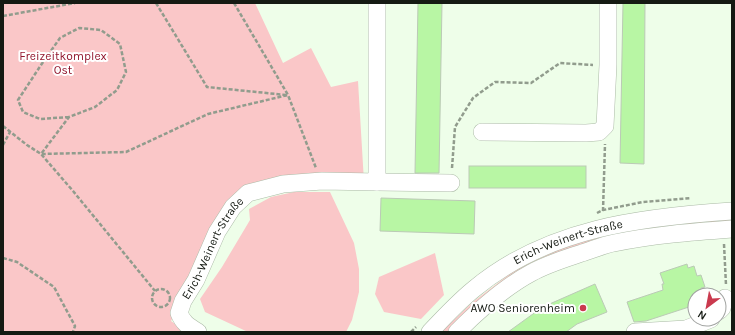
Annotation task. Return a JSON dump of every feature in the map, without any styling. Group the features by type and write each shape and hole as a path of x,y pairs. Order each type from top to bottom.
{"street":[{"path":"377,3 377,182"},
{"path":"482,132 586,133 599,132 605,126 608,65 608,3"},
{"name":"Erich-Weinert-Straße","path":"198,332 185,324 179,312 183,301 196,280 217,232 233,207 248,193 283,184 322,181 451,183"},
{"name":"Erich-Weinert-Straße","path":"430,332 474,289 500,270 550,244 603,227 640,220 687,214 732,211"},
{"name":"Erich-Weinert-Straße","path":"457,332 499,294 516,282 542,267 563,259 612,243 651,236 728,229"},
{"path":"635,332 675,331 691,327"}],"path":[{"path":"3,16 75,3"},
{"path":"156,3 207,87 288,95"},
{"path":"234,3 288,95 322,181"},
{"path":"41,154 69,117 95,107 116,90 126,72 120,44 102,30 79,28 60,38 18,100 23,112 40,119 69,117"},
{"path":"451,183 455,127 473,98 495,82 531,83 560,63 608,65"},
{"path":"41,154 126,152 208,114 288,95"},
{"path":"3,126 41,154 154,291"},
{"path":"603,227 605,126"},
{"path":"3,145 10,132"},
{"path":"723,287 728,229"},
{"path":"3,258 17,262 54,287 75,326 73,332"},
{"path":"160,289 166,290 170,298 168,305 161,307 155,305 152,300 154,291 160,289"}],"green space":[{"name":"Freizeitkomplex Ost","path":"3,3 255,3 283,63 311,48 331,87 358,81 364,182 247,193 171,321 187,332 3,332"},
{"path":"294,192 330,192 354,243 359,269 359,292 352,320 346,332 248,332 205,312 200,299 222,267 250,220 249,209 271,197"},
{"path":"732,218 732,222 586,245 456,324 449,332 441,332 473,302 515,270 559,249 635,228"},
{"path":"435,253 444,295 421,319 384,312 375,294 379,277"}],"building":[{"path":"418,3 442,3 439,173 415,173"},
{"path":"623,3 645,3 644,164 620,163"},
{"path":"469,166 586,166 586,188 469,188"},
{"path":"381,198 475,201 474,234 380,231"},
{"path":"687,264 688,268 694,266 697,276 701,275 705,287 687,287 687,308 646,321 634,322 627,302 663,290 662,284 664,284 660,273"},
{"name":"AWO Seniorenheim","path":"595,284 607,312 577,324 566,332 508,332 544,306"}],"place":[{"name":"AWO Seniorenheim","path":"583,308"}]}
